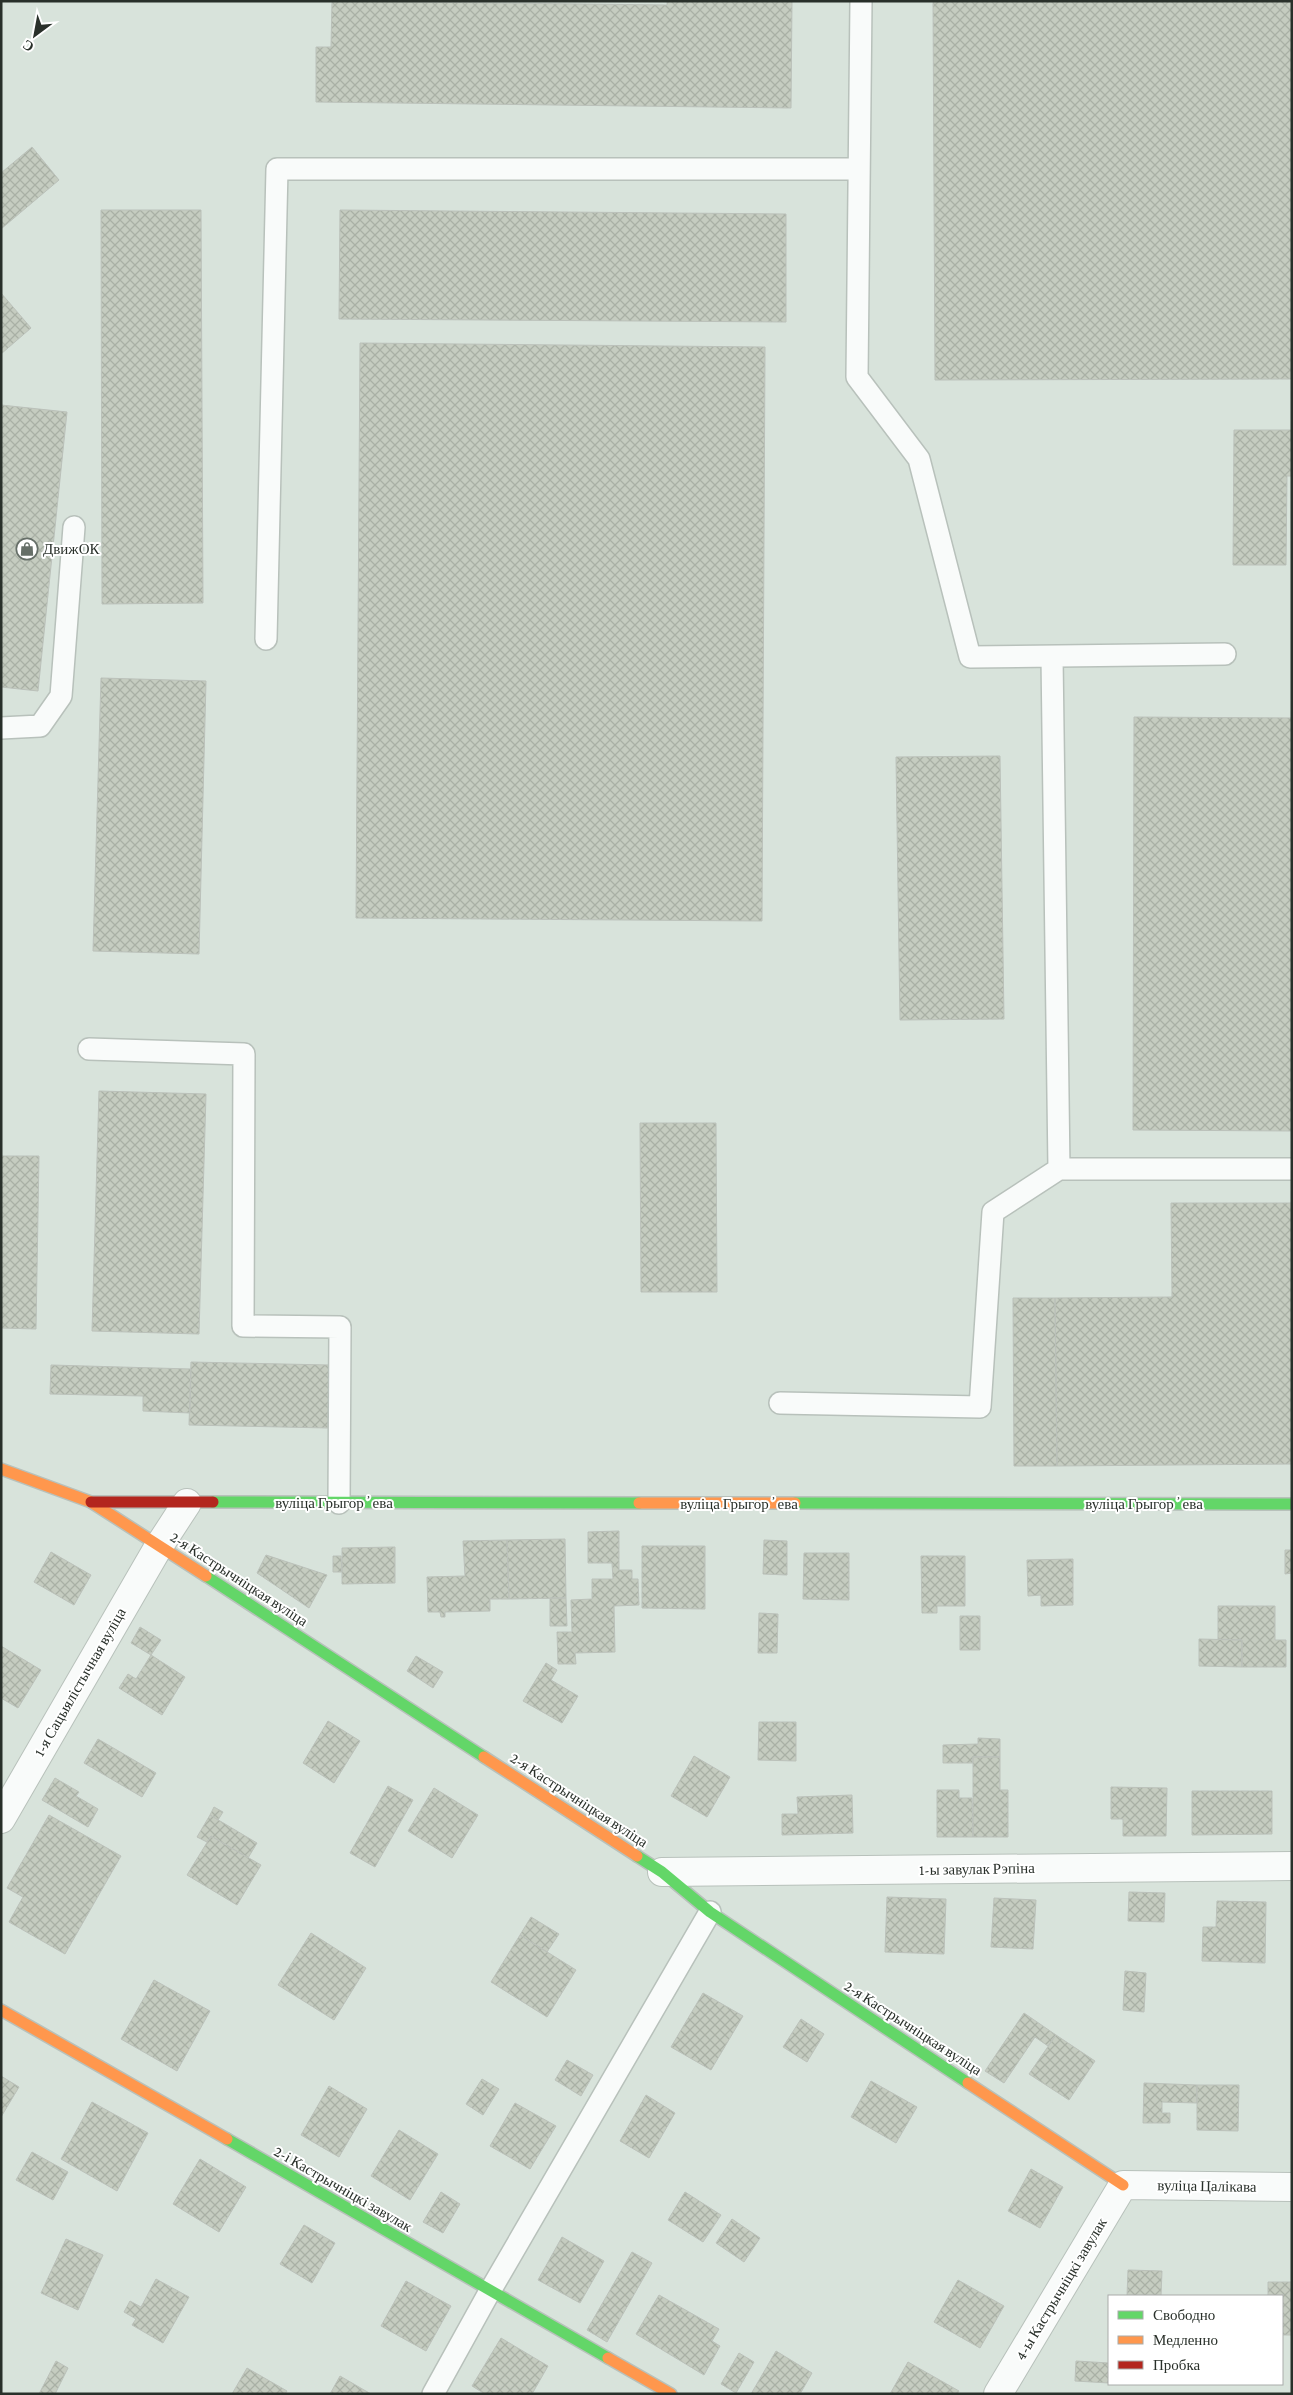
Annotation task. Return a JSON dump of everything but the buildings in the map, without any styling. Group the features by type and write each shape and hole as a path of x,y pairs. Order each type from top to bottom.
{"street":[{"name":"2-я Кастрычніцкая вуліца","path":"1,1469 91,1502 662,1872 710,1912 1123,2185"},
{"name":"вуліца Грыгорʼева","path":"91,1502 1292,1504"},
{"path":"159,1546 187,1503"},
{"name":"1-я Сацыялістычная вуліца","path":"1,1819 159,1546"},
{"name":"1-ы завулак Рэпіна","path":"662,1872 1292,1866"},
{"name":"2-і Кастрычніцкі завулак","path":"1,2010 671,2394"},
{"name":"вуліца Цалікава","path":"1123,2185 1292,2187"},
{"name":"4-ы Кастрычніцкі завулак","path":"998,2394 1123,2185"}],"lane":[{"path":"861,1 857,377 919,459 970,657 1225,654"},
{"path":"266,639 277,169 859,169"},
{"path":"1,728 40,726 61,696 74,527"},
{"path":"1052,656 1059,1169"},
{"path":"89,1048 244,1054 243,1326 340,1327 339,1503"},
{"path":"780,1403 980,1407 993,1212 1059,1169 1292,1169"},
{"path":"433,2394 490,2291 710,1912"}],"traffic: fast":[{"path":"213,1502 639,1503"},
{"path":"795,1503 1292,1504"},
{"path":"206,1576 484,1757"},
{"path":"637,1856 662,1872 710,1912 968,2083"},
{"path":"227,2139 608,2358"}],"traffic: slow":[{"path":"1,1469 91,1502 206,1576"},
{"path":"639,1503 795,1503"},
{"path":"484,1757 637,1856"},
{"path":"1,2010 227,2139"},
{"path":"968,2083 1123,2185"},
{"path":"608,2358 671,2394"}],"traffic: jam":[{"path":"91,1502 213,1502"}],"place":[{"name":"ДвижОК","path":"27,549"}]}
